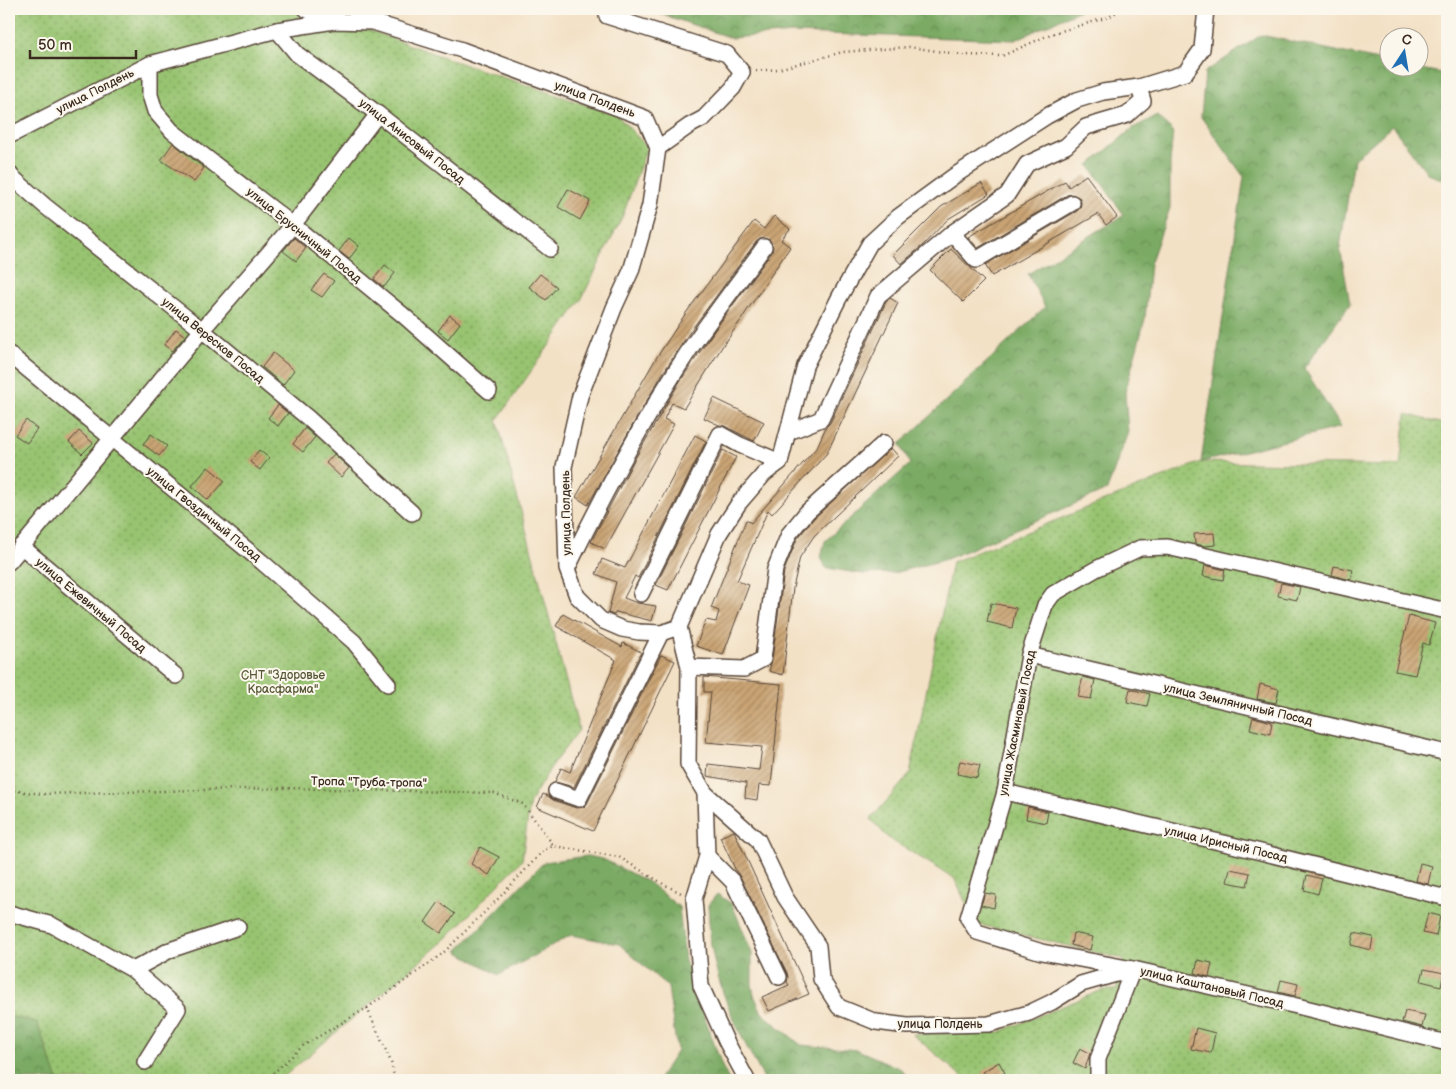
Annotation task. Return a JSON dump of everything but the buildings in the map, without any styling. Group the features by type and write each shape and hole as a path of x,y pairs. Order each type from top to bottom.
{"street":[{"path":"306,9 334,21"},
{"path":"679,627 719,534 739,503 764,474 780,462 805,366 839,298 870,243 898,217 954,176 1047,116 1077,100 1103,92 1139,87 1185,73 1202,49 1206,9"},
{"name":"улица Полдень","path":"9,136 150,64 278,30 374,16 645,118 658,148 650,205 631,271 614,308 580,396 564,467 567,569 577,596 601,620 622,629 661,633 679,627 689,667 688,764 705,793 758,840 785,897 818,946 821,979 839,1007 876,1022 907,1026 989,1024 1028,1012 1052,1002 1081,984 1133,969"},
{"path":"607,16 728,54 742,72 733,88 704,118 658,148"},
{"name":"улица Анисовый Посад","path":"278,30 297,54 378,114 550,249"},
{"name":"улица Брусничный Посад","path":"150,64 150,95 155,112 172,131 293,225 403,315 489,391"},
{"path":"789,432 821,419 878,296 952,234 1007,195 1027,164 1066,146 1086,127 1127,115 1143,100 1139,87"},
{"path":"9,562 202,330 293,225 378,114"},
{"name":"улица Вересков Посад","path":"9,173 46,206 202,330 308,418 412,513"},
{"path":"952,234 976,260 1072,203"},
{"path":"567,569 606,490 688,351 764,247"},
{"name":"улица Гвоздичный Посад","path":"9,354 262,562 354,642 388,684"},
{"path":"641,594 720,434 780,462"},
{"path":"689,667 744,669 763,659 775,569 789,534 807,512 884,443"},
{"name":"улица Ежевичный Посад","path":"21,546 176,676"},
{"name":"улица Жасминовый Посад","path":"977,932 968,918 1005,792 1029,655 1045,605 1053,594 1096,569 1140,548 1167,547 1447,611"},
{"path":"556,791 579,799 661,633"},
{"name":"улица Земляничный Посад","path":"1029,655 1447,753"},
{"name":"улица Ирисный Посад","path":"1005,792 1447,898"},
{"path":"705,793 707,856 694,899 701,986 726,1041 747,1080"},
{"path":"707,856 733,882 779,977"},
{"path":"9,913 52,925 133,970 178,1009 145,1062"},
{"path":"133,970 170,950 238,927"},
{"name":"улица Каштановый Посад","path":"977,932 1042,952 1133,969 1297,1006 1447,1043"},
{"path":"1098,1080 1098,1059 1133,969"}],"path":[{"path":"742,72 778,69 843,52 909,47 964,55 1002,56 1051,34 1109,17 1121,9"},
{"name":"Тропа \"Труба-тропа\"","path":"9,790 42,794 284,788 494,793 523,804 554,846"},
{"path":"266,1080 304,1045 367,1008 442,954 544,850 554,846 619,857 665,885 694,899"},
{"path":"367,1008 391,1062 395,1080"}],"green space":[{"name":"СНТ \"Здоровье Красфарма\"","path":"9,9 360,9 363,28 460,63 617,115 647,147 623,215 581,300 497,420 579,730 553,764 530,802 522,860 446,939 280,1080 58,1080 37,1022 9,1016"},
{"path":"647,9 1082,9 1015,40 792,33 731,38"},
{"path":"1261,35 1378,60 1378,78 1428,78 1428,70 1447,74 1447,181 1428,174 1392,126 1354,159 1340,247 1350,304 1304,368 1341,427 1201,462 1244,177 1201,117 1205,72"},
{"path":"1157,116 1173,131 1170,163 1170,208 1150,264 1145,319 1125,392 1128,432 1107,490 947,559 894,573 864,574 826,568 821,557 825,541 910,464 900,444 1045,307 1028,274 1124,215 1089,165 1133,128"},
{"path":"1406,414 1447,425 1447,1080 966,1080 912,1034 997,1033 1102,990 1116,990 1124,959 976,924 954,878 888,838 871,819 910,774 952,562 1201,462 1400,466"},
{"path":"587,856 603,859 648,882 679,907 685,961 722,1066 729,1080 658,1080 677,1051 668,987 619,944 571,935 499,975 457,951 544,862"},
{"path":"717,894 732,904 752,953 752,985 762,1013 801,1045 858,1050 901,1069 910,1080 765,1080 747,1048 732,1015 714,962 710,939 708,905"},
{"path":"9,1016 37,1022 58,1080 9,1080"}]}
